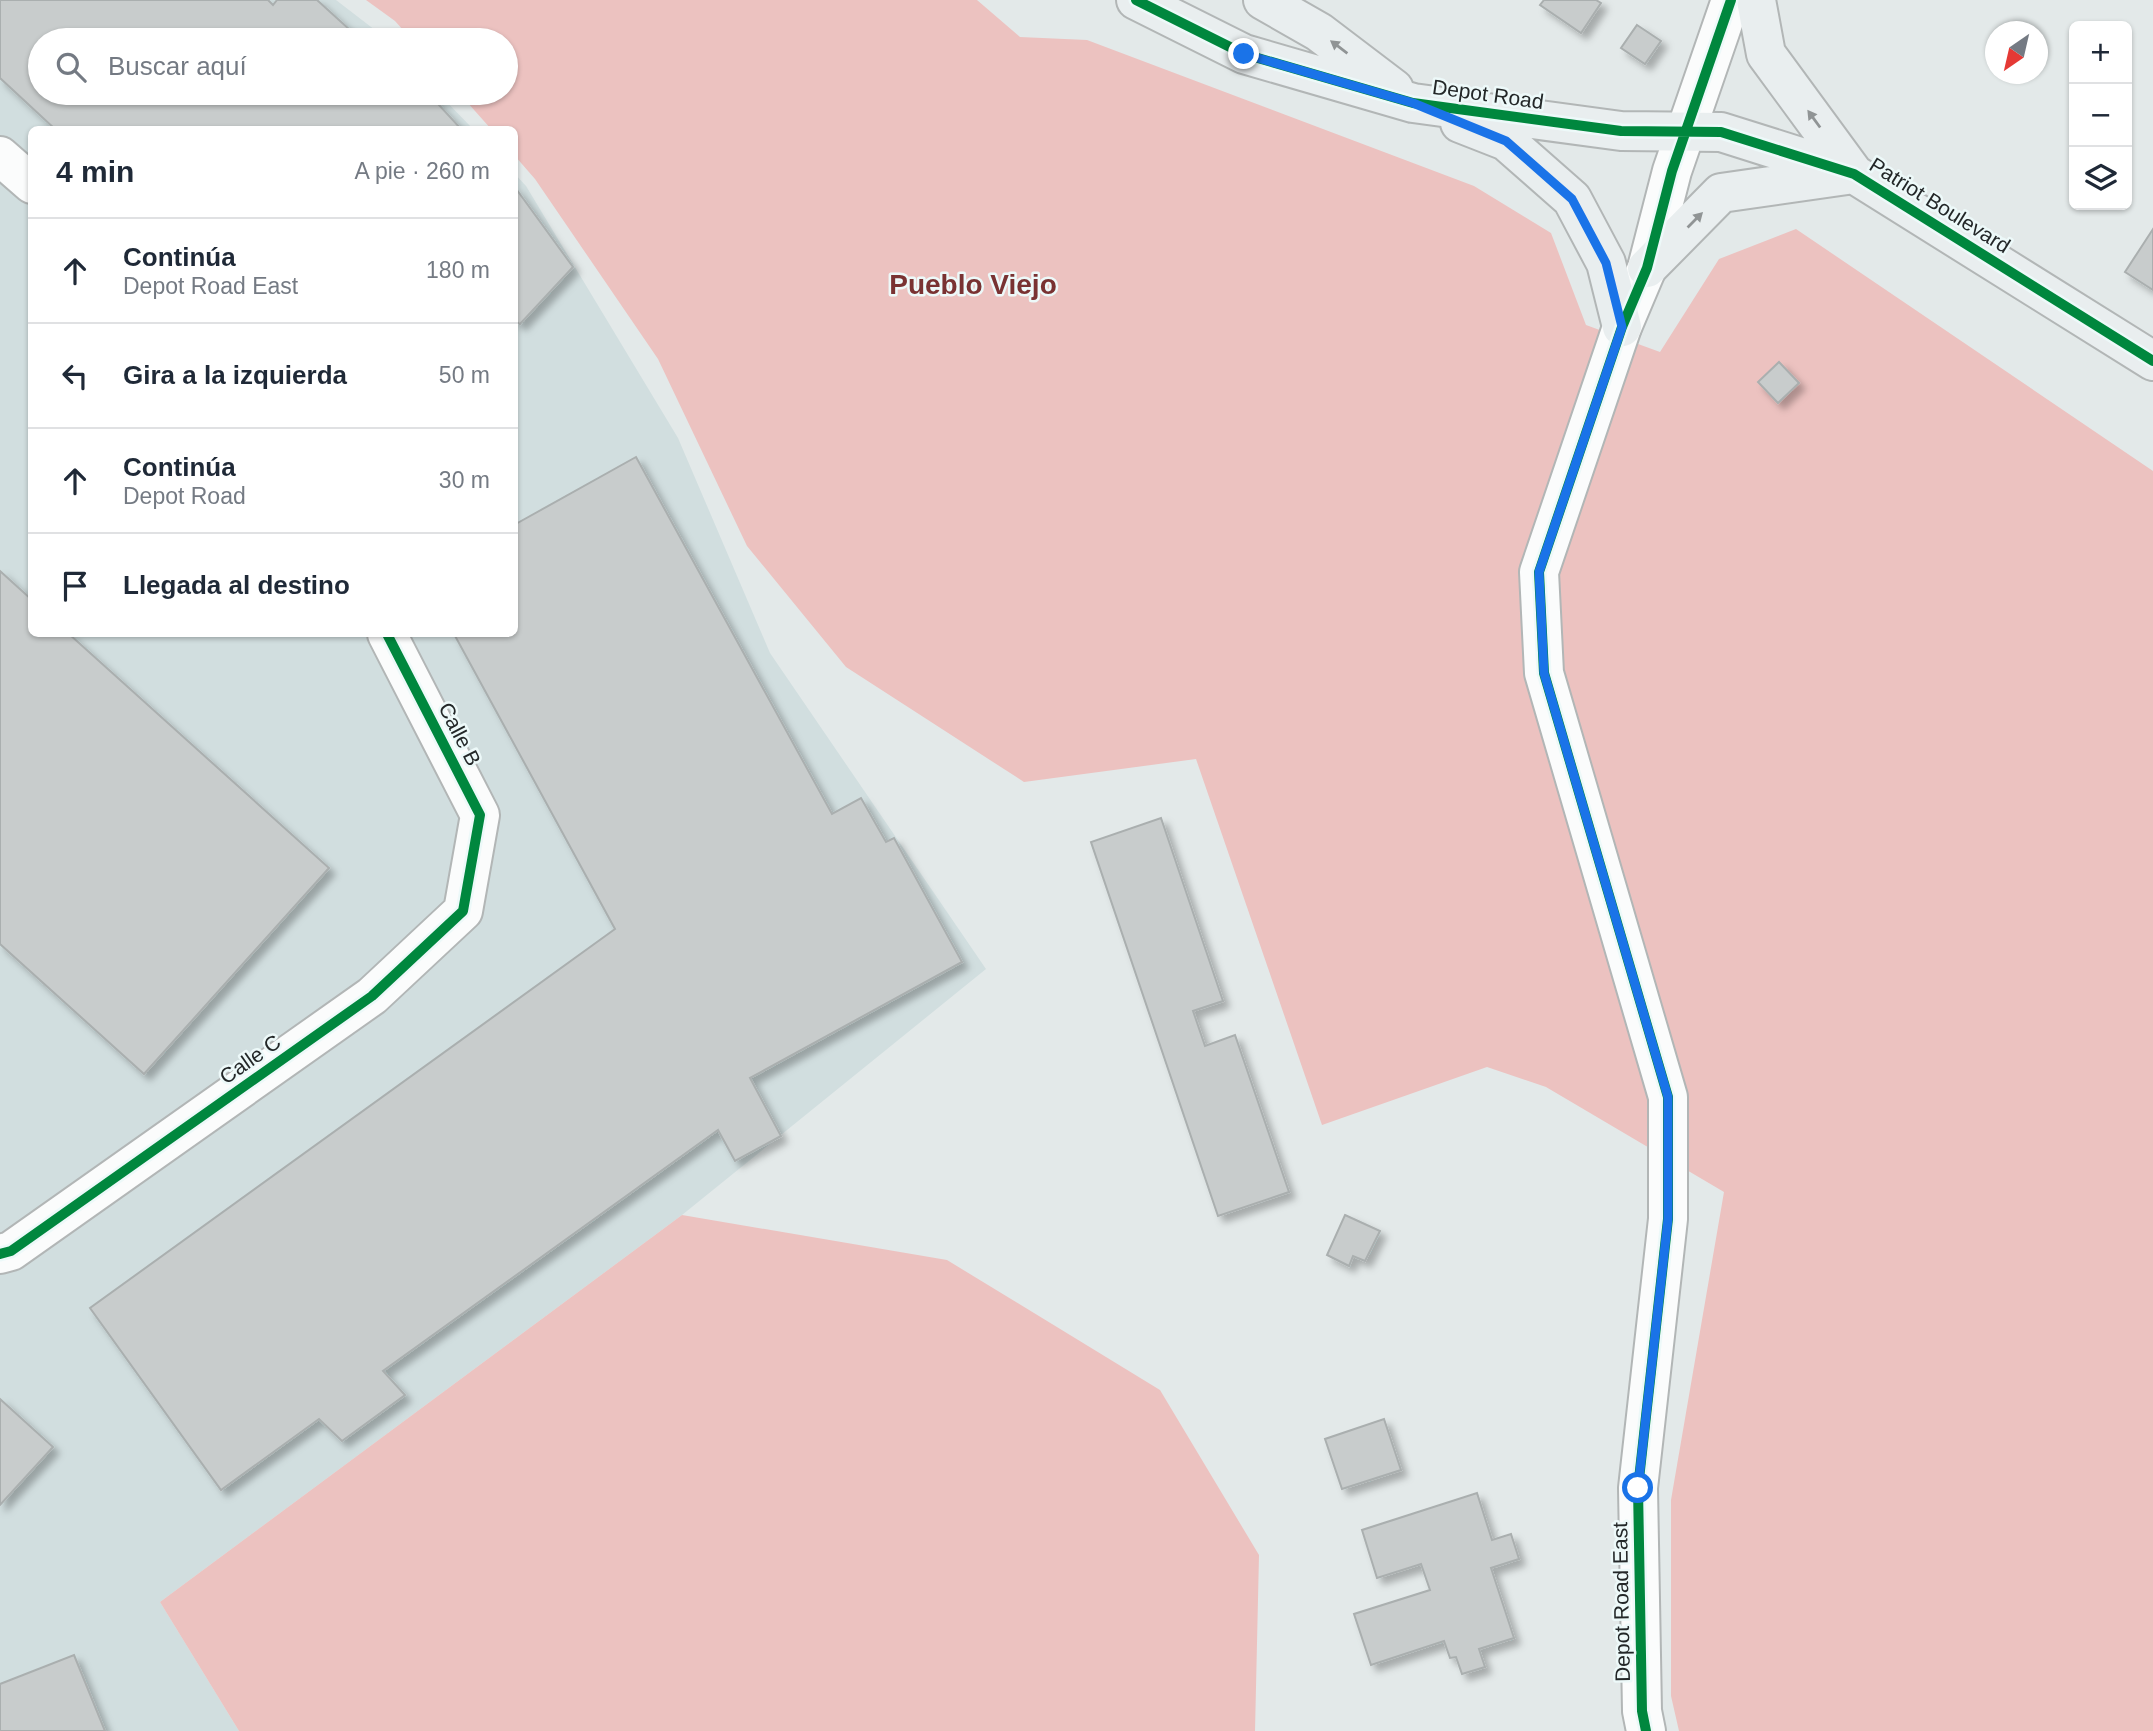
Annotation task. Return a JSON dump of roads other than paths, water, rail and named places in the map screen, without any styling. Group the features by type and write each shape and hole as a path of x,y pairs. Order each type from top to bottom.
{"street":[{"name":"Depot Road","path":"1136,0 1244,54 1413,103 1621,131 1687,130"},
{"name":"Depot Road","path":"1264,0 1319,32 1413,103"},
{"name":"Depot Road East","path":"1646,1731 1642,1711 1638,1488 1668,1219 1668,1097 1544,673 1539,572 1622,327 1647,268 1672,171 1731,0"},
{"path":"1647,268 1721,193 1854,174 1766,54 1756,0"},
{"path":"1413,103 1506,141 1572,199 1606,263 1622,327"},
{"name":"Patriot Boulevard","path":"1687,130 1721,132 1854,174 2153,361"},
{"path":"0,156 28,180"},
{"name":"Calle B","path":"389,637 480,815 473,855"},
{"name":"Calle C","path":"0,1254 22,1243 372,996 463,911 473,855"}],"district":[{"name":"Pueblo Viejo","path":"973,284"}]}
